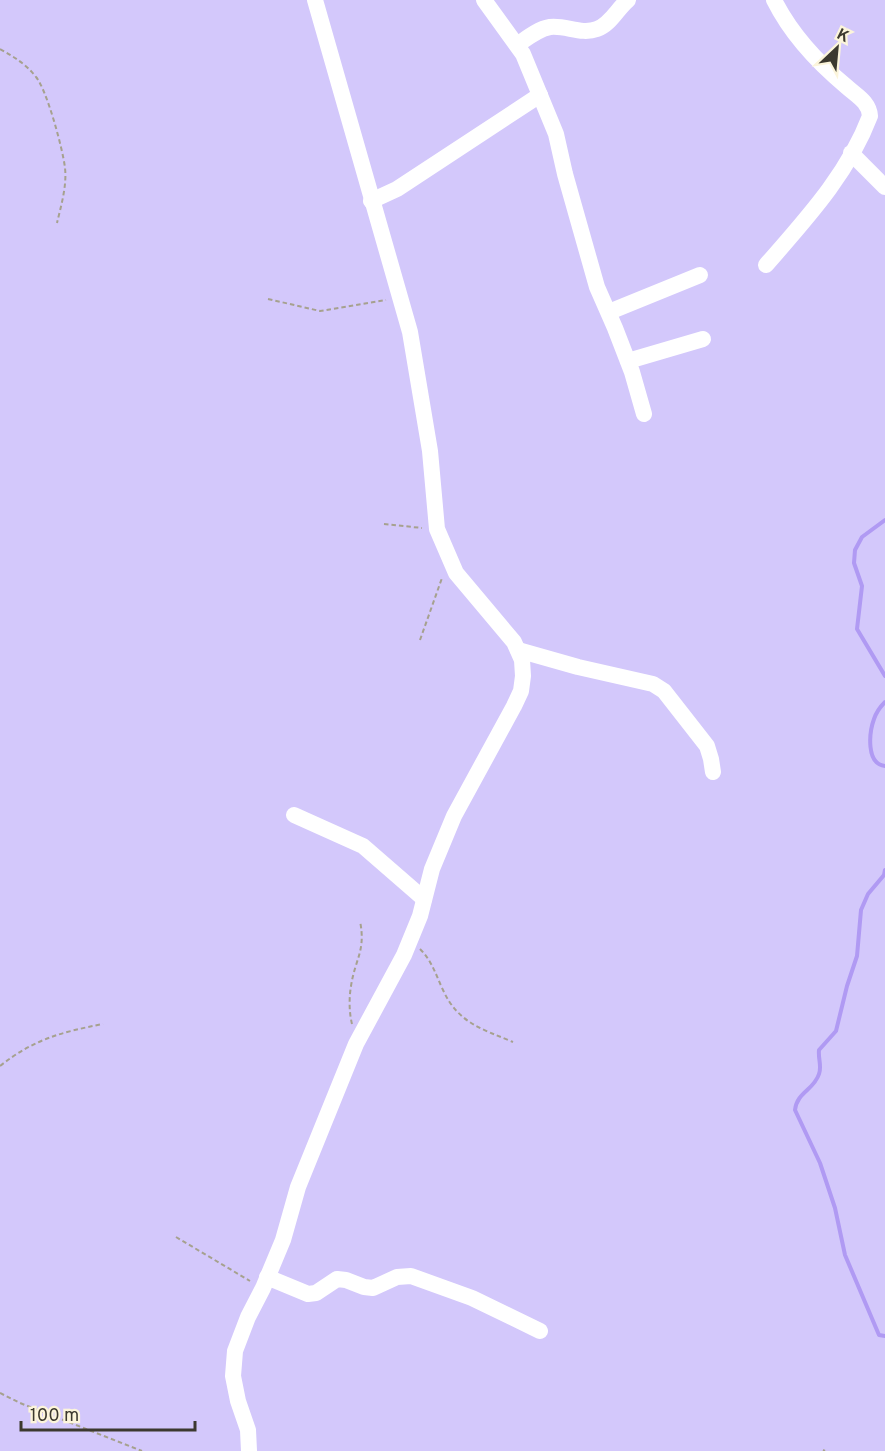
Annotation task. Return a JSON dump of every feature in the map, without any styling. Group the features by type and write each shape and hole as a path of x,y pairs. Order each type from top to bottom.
{"street":[{"path":"249,1451 248,1430 238,1401 233,1376 235,1351 283,1240 298,1187 356,1044 404,956 432,869 454,816 521,691 524,676 522,660 514,642 456,573 437,529 430,450 410,332 315,0"},
{"path":"484,0 523,54 556,134 597,287 628,361 644,414"},
{"path":"517,45 548,27 588,31 599,28 608,22 628,0"},
{"path":"766,265 831,188 868,120 869,108 828,72 801,42 774,0"},
{"path":"371,201 397,189 540,95"},
{"path":"851,153 885,187"},
{"path":"609,312 700,275"},
{"path":"628,361 703,339"},
{"path":"518,650 578,667 653,684 664,691 706,746 713,772"},
{"path":"294,815 363,846 424,898"},
{"path":"265,1283 308,1294 316,1293 337,1279 373,1288 398,1277 411,1276 472,1298 540,1331"}],"path":[{"path":"0,49 23,62 38,79 55,124 65,168 62,206 57,223"},
{"path":"268,299 320,311 400,298"},
{"path":"384,524 437,529"},
{"path":"420,640 442,578"},
{"path":"356,1044 350,1015 351,986 362,949 363,935 360,921"},
{"path":"410,940 424,953 435,969 451,1006 465,1020 513,1042"},
{"path":"0,1066 19,1050 60,1033 103,1024"},
{"path":"176,1237 265,1283"},
{"path":"0,1394 142,1451"}],"shaded area":[{"path":"0,0 885,0 885,1451 0,1451"}],"waterway":[{"path":"885,520 862,537 855,550 854,563 862,586 857,629 885,676"},
{"path":"885,702 875,717 870,739 870,747 875,760 885,766"},
{"path":"885,870 884,875 868,894 861,910 857,956 836,1031 819,1050 819,1074 799,1099 795,1110 820,1163 835,1208 845,1255 879,1335 885,1336"}]}
